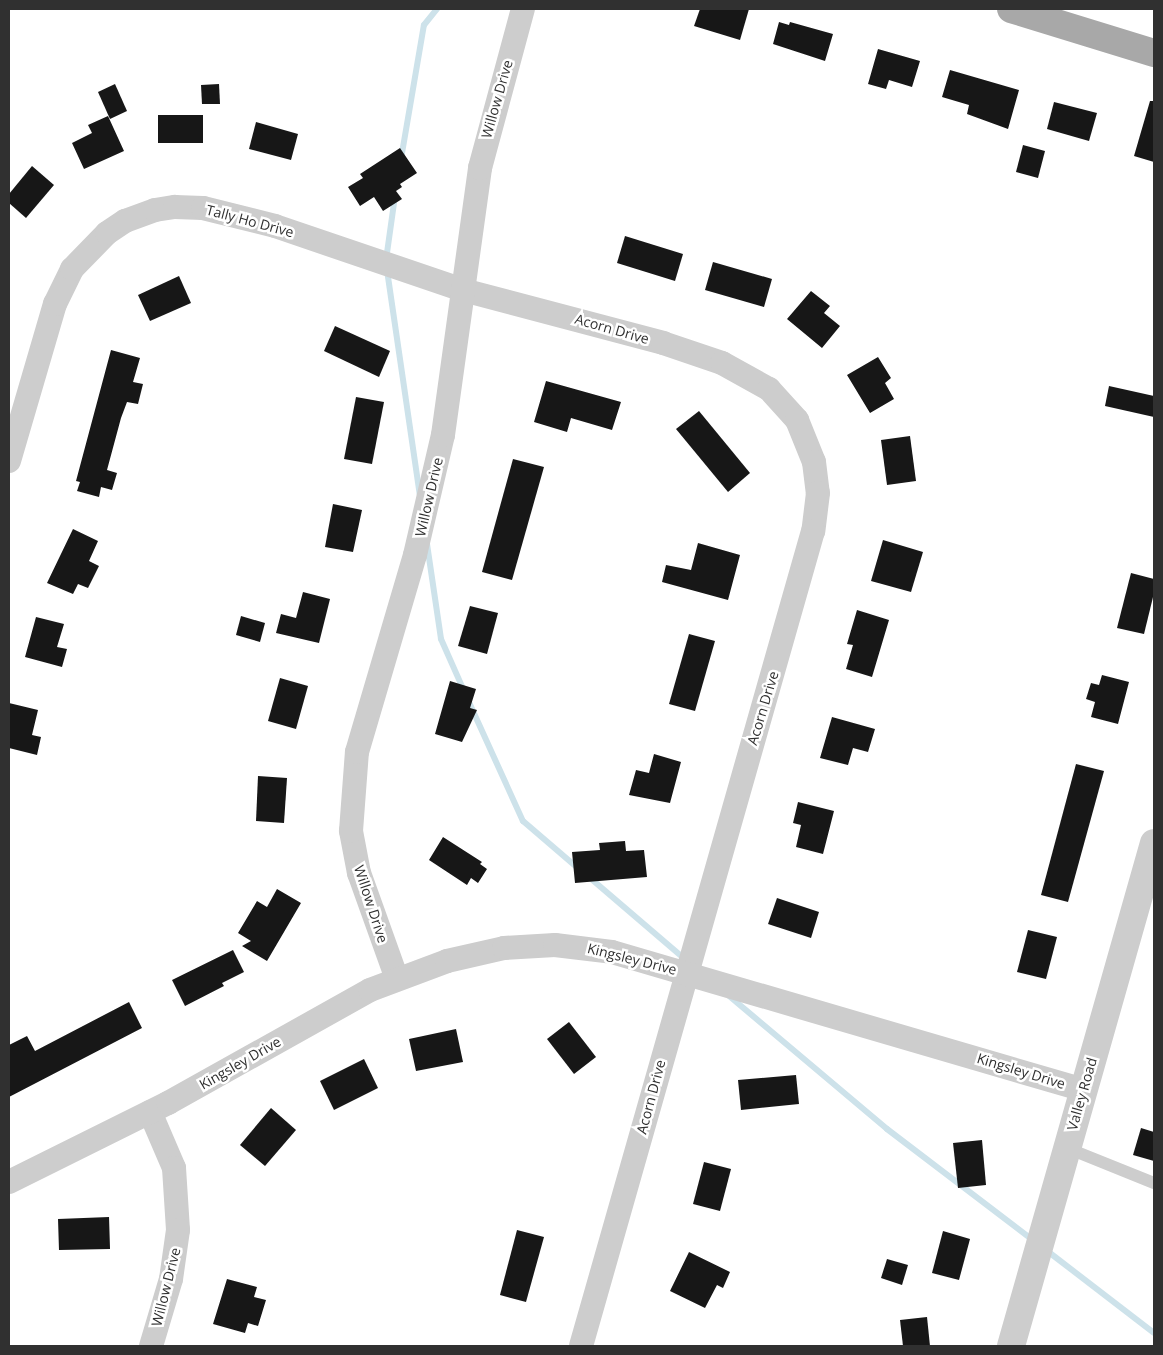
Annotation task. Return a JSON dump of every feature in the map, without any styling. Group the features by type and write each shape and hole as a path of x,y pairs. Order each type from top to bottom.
{"main road":[{"path":"1010,9 1154,53"}],"street":[{"name":"Willow Drive","path":"398,978 359,873 351,808 357,752 415,554 443,435 487,133 523,9"},
{"name":"Tally Ho Drive","path":"9,460 62,287 89,249 106,233 155,210 204,208 266,224 463,290"},
{"name":"Acorn Drive","path":"463,290 654,340 722,363 770,389 787,406 807,440 818,493 814,531 688,972 674,1012 581,1346"},
{"name":"Valley Road","path":"1011,1346 1154,842"},
{"name":"Kingsley Drive","path":"9,1182 150,1112 340,1005 398,978 471,954 555,945 612,952 688,972 1083,1090"},
{"name":"Willow Drive","path":"150,1112 174,1168 178,1220 170,1279 151,1346"}],"lane":[{"path":"1067,1148 1154,1184"}],"building":[{"path":"700,9 749,9 740,40 694,26"},
{"path":"779,22 789,25 790,22 833,34 825,61 773,44"},
{"path":"878,49 920,61 912,87 889,80 886,89 868,84"},
{"path":"950,70 1019,90 1008,129 967,114 969,105 942,97"},
{"path":"115,84 127,111 110,119 98,92"},
{"path":"219,84 220,104 202,104 201,85"},
{"path":"1150,101 1154,101 1154,162 1134,156"},
{"path":"1054,102 1097,113 1089,141 1047,129"},
{"path":"158,115 203,115 203,143 158,143"},
{"path":"108,116 124,151 84,169 72,143 92,133 88,125"},
{"path":"256,122 298,134 291,160 249,149"},
{"path":"1023,145 1045,151 1038,178 1016,172"},
{"path":"400,148 417,173 400,184 402,187 396,191 402,199 383,211 374,197 360,206 348,187 363,178 360,174"},
{"path":"32,166 54,185 26,218 9,203 9,194"},
{"path":"625,236 683,254 675,281 617,263"},
{"path":"713,262 772,279 764,307 705,290"},
{"path":"179,276 191,303 150,321 138,295"},
{"path":"811,291 830,306 824,313 840,326 822,348 787,319"},
{"path":"335,326 390,351 379,377 324,351"},
{"path":"111,350 140,358 133,382 143,384 138,404 127,402 121,418 107,470 117,473 112,490 101,487 99,497 77,491 80,482 76,481"},
{"path":"878,357 891,378 885,383 894,399 870,413 847,375"},
{"path":"546,381 621,402 612,430 571,418 567,432 534,422"},
{"path":"1109,386 1154,396 1154,417 1105,406"},
{"path":"356,397 384,402 372,464 344,459"},
{"path":"699,411 750,473 728,492 676,429"},
{"path":"910,436 916,481 887,485 881,440"},
{"path":"513,459 544,467 512,580 482,572"},
{"path":"333,504 362,510 353,552 325,547"},
{"path":"73,529 98,541 89,561 99,566 88,588 78,584 73,594 47,583"},
{"path":"883,540 923,552 911,592 871,581"},
{"path":"698,543 740,555 728,600 662,582 666,565 691,570"},
{"path":"1131,573 1154,579 1154,593 1144,634 1117,628"},
{"path":"303,592 330,599 319,643 276,633 281,614 296,618"},
{"path":"470,606 498,613 487,654 458,646"},
{"path":"857,610 889,620 872,677 846,669 853,645 847,644"},
{"path":"241,616 265,623 260,642 236,635"},
{"path":"36,617 64,624 57,647 67,649 62,667 25,657"},
{"path":"689,634 715,641 695,711 669,704"},
{"path":"1102,675 1129,682 1118,724 1091,717 1095,702 1086,699 1091,683 1099,685"},
{"path":"280,678 308,686 296,729 268,721"},
{"path":"450,681 476,689 470,708 477,710 462,742 435,734"},
{"path":"9,703 38,710 32,735 41,737 37,755 9,748"},
{"path":"832,717 875,729 868,752 853,748 848,765 820,758"},
{"path":"654,754 681,762 670,803 629,795 636,770 649,773"},
{"path":"1076,764 1104,771 1068,902 1041,895"},
{"path":"258,776 287,778 284,823 256,821"},
{"path":"798,802 834,811 823,854 796,847 801,825 793,823"},
{"path":"443,837 482,862 480,864 487,869 478,883 471,878 467,885 429,860"},
{"path":"625,841 626,851 644,850 647,877 575,883 572,852 600,850 599,843"},
{"path":"277,889 301,903 267,961 242,946 251,941 238,933 257,901 267,907"},
{"path":"777,898 819,912 811,938 768,924"},
{"path":"1028,930 1057,937 1046,979 1017,972"},
{"path":"233,950 244,972 222,983 224,986 185,1006 172,980"},
{"path":"129,1002 142,1028 9,1097 9,1045 27,1036 35,1051"},
{"path":"569,1022 596,1057 574,1074 547,1039"},
{"path":"456,1029 463,1062 416,1071 409,1039"},
{"path":"364,1059 378,1088 334,1110 320,1081"},
{"path":"796,1075 799,1104 741,1110 738,1080"},
{"path":"271,1108 296,1130 265,1166 240,1145"},
{"path":"1141,1128 1154,1132 1154,1161 1133,1155"},
{"path":"982,1140 986,1185 958,1188 953,1143"},
{"path":"704,1162 731,1169 720,1211 693,1204"},
{"path":"109,1217 110,1249 59,1250 58,1219"},
{"path":"517,1230 544,1237 526,1302 500,1295"},
{"path":"943,1231 970,1239 959,1280 932,1273"},
{"path":"689,1252 730,1272 723,1288 717,1285 705,1308 670,1291"},
{"path":"887,1259 908,1265 902,1285 881,1278"},
{"path":"227,1279 257,1287 254,1297 266,1300 258,1326 248,1323 245,1333 213,1324"},
{"path":"927,1317 930,1346 903,1346 900,1320"}],"waterway":[{"path":"401,159 424,25 437,9"},
{"path":"386,260 395,196"},
{"path":"387,270 420,495"},
{"path":"427,544 441,639 464,691"},
{"path":"468,700 523,821 579,869"},
{"path":"589,877 686,960"},
{"path":"728,995 887,1129 1034,1241"},
{"path":"1046,1250 1154,1333"}]}
